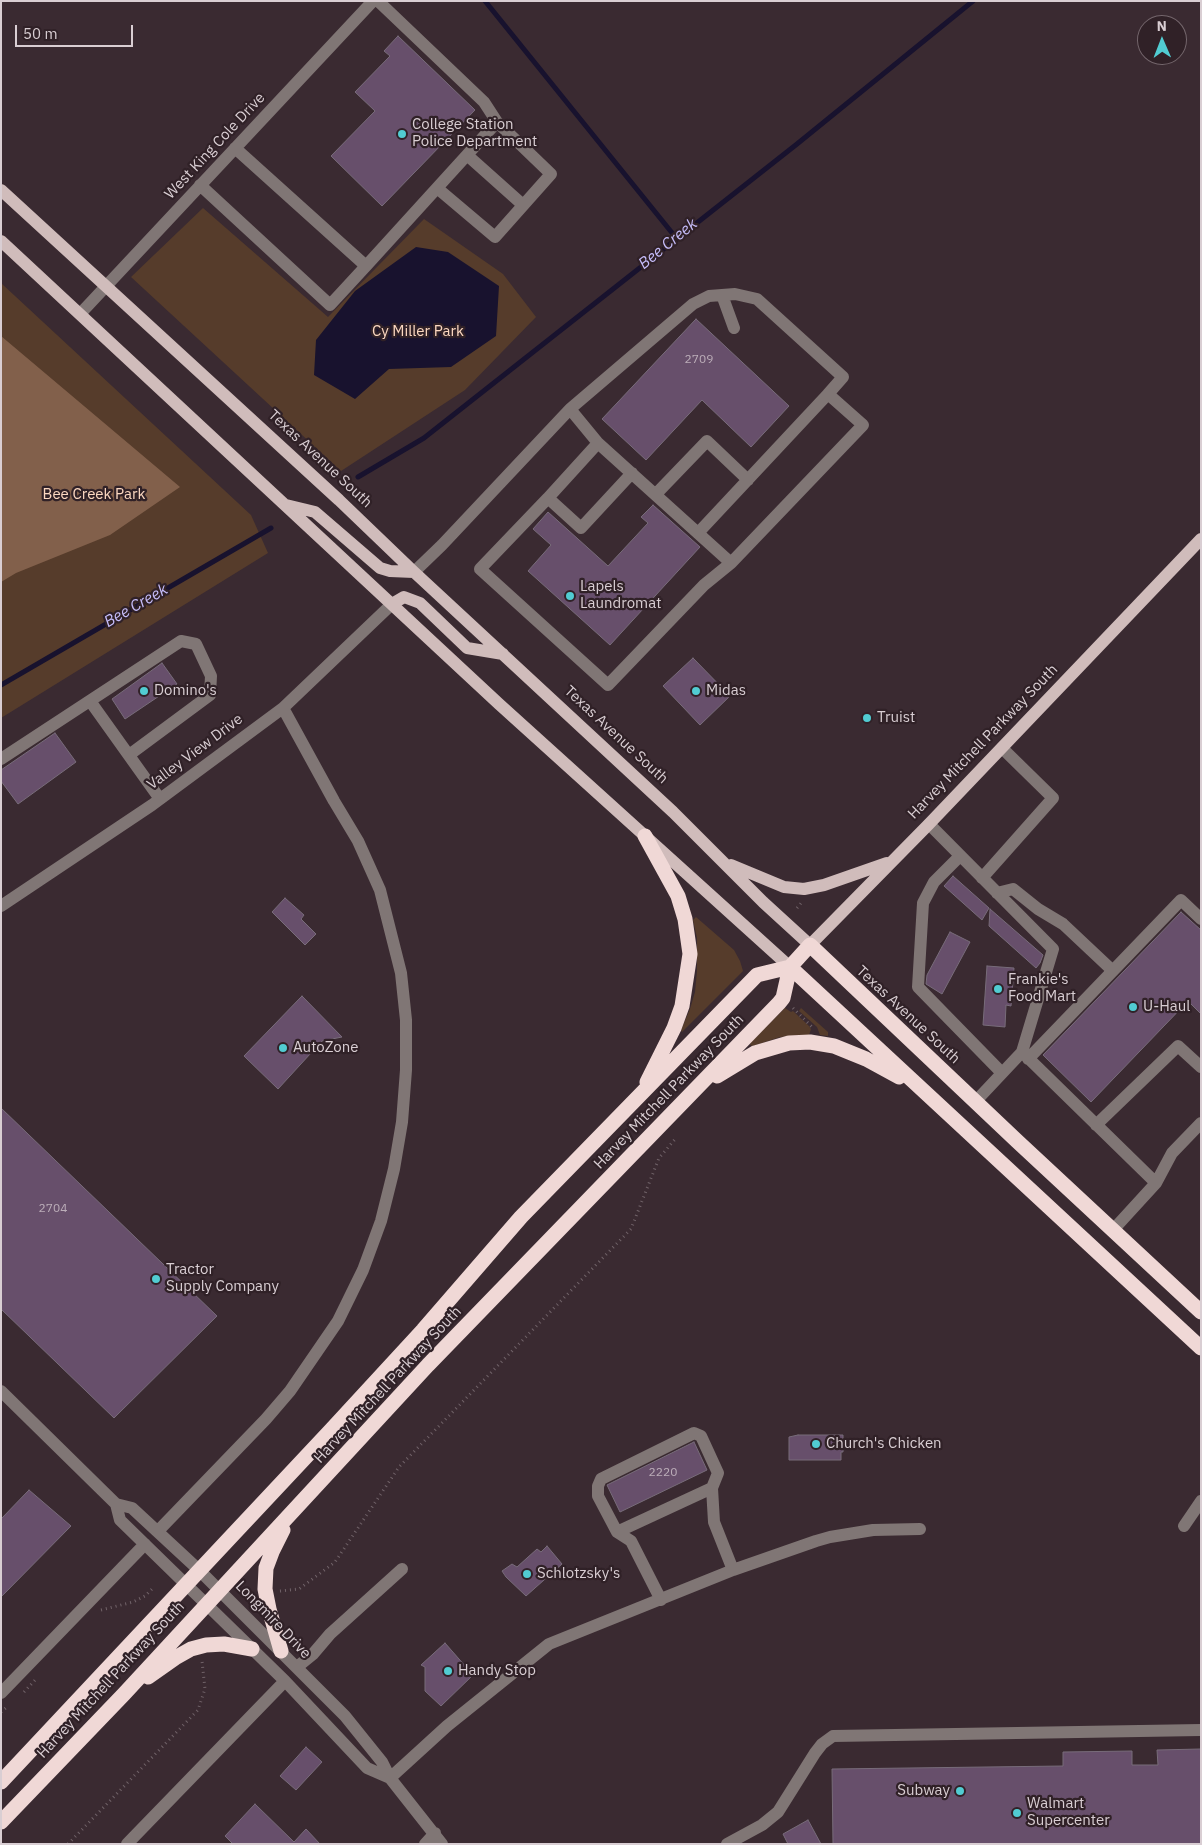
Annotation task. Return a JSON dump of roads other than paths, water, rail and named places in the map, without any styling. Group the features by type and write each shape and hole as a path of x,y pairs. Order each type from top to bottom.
{"highway":[{"path":"642,1093 674,1028 682,1006 690,954 685,919 678,896 645,836"},
{"name":"Harvey Mitchell Parkway South","path":"1,1822 124,1694 428,1365 783,998 790,967 810,945"},
{"name":"Texas Avenue South","path":"810,945 975,1102 1201,1312"},
{"path":"790,967 1201,1348"},
{"name":"Harvey Mitchell Parkway South","path":"1,1782 187,1586 423,1330 521,1218 756,975 790,967"},
{"path":"697,1089 755,1053 788,1043 810,1042 834,1046 918,1086"},
{"path":"281,1650 268,1609 266,1568 272,1552 292,1514"},
{"path":"124,1694 175,1658 191,1650 224,1644 252,1649"}],"main road":[{"name":"Texas Avenue South","path":"1,190 332,493 414,572 673,812 810,945"},
{"path":"1,241 392,604 790,967"},
{"path":"286,506 316,512 380,568 390,571 414,572"},
{"name":"Harvey Mitchell Parkway South","path":"810,945 929,824 1201,539"},
{"path":"392,604 404,597 420,603 467,648 503,654"},
{"path":"723,862 784,887 804,889 824,885 892,861"}],"street":[{"name":"West King Cole Drive","path":"80,314 373,1"},
{"path":"378,1 484,102 497,122 551,174 495,237 437,188"},
{"path":"200,185 330,305 497,122"},
{"path":"235,148 366,266"},
{"path":"467,155 523,205"},
{"path":"414,572 570,409 693,304 709,296 735,294 757,299 843,377 698,533"},
{"path":"722,295 734,328"},
{"path":"598,443 480,569 608,685 704,585 731,563 863,424 828,394"},
{"path":"570,409 598,443 731,563"},
{"path":"656,494 707,441 748,480"},
{"path":"548,498 581,528 632,473"},
{"name":"Valley View Drive","path":"1,906 114,832 283,708 392,604"},
{"path":"1,759 182,641 196,644 211,676 210,695 129,755"},
{"path":"90,701 160,799"},
{"path":"158,1531 266,1420 290,1391 338,1321 363,1270 381,1221 394,1169 402,1122 406,1070 406,1020 401,973 380,890 358,842 283,708"},
{"path":"982,878 1053,798 1002,748"},
{"path":"929,824 1053,950 1025,1056"},
{"path":"960,856 934,882 923,903 918,987 1002,1073"},
{"path":"997,893 1013,889 1038,909 1063,924 1112,971"},
{"path":"975,1102 1002,1073 1025,1056 1112,971 1181,900 1201,918"},
{"path":"1096,1124 1178,1046 1201,1066"},
{"path":"1025,1056 1156,1183"},
{"path":"1112,1230 1156,1183 1172,1153 1201,1123"},
{"name":"Longmire Drive","path":"1,1391 116,1504 132,1508 158,1531 281,1650 345,1716 382,1762 390,1778 438,1839"},
{"path":"661,1600 631,1541 617,1532 598,1496 598,1486 601,1478 694,1433 701,1436 718,1472 712,1488 714,1522 733,1570"},
{"path":"617,1532 712,1488"},
{"path":"1184,1526 1201,1501"},
{"name":"Longmire Drive","path":"116,1504 120,1520 284,1681 367,1768 390,1778"},
{"path":"390,1778 447,1726 549,1644 733,1570 830,1537 873,1530 920,1529"},
{"path":"1,1693 145,1544"},
{"path":"297,1667 313,1654 330,1634 402,1569"},
{"path":"127,1844 284,1681"},
{"path":"727,1844 762,1825 778,1812 815,1753 822,1744 833,1736 1201,1730"},
{"path":"425,1844 438,1839"}],"waterway":[{"path":"485,1 677,239"},
{"name":"Bee Creek","path":"358,477 424,438 797,144 973,1"},
{"name":"Bee Creek","path":"1,685 271,528"}],"place":[{"name":"College Station Police Department","path":"402,134"},
{"name":"Lapels Laundromat","path":"570,596"},
{"name":"Domino's","path":"144,691"},
{"name":"Midas","path":"696,691"},
{"name":"Truist","path":"867,718"},
{"name":"Frankie's Food Mart","path":"998,989"},
{"name":"U-Haul","path":"1133,1007"},
{"name":"AutoZone","path":"283,1048"},
{"name":"Tractor Supply Company","path":"156,1279"},
{"name":"Church's Chicken","path":"816,1444"},
{"name":"Schlotzsky's","path":"527,1574"},
{"name":"Handy Stop","path":"448,1671"},
{"name":"Subway","path":"960,1791"},
{"name":"Walmart Supercenter","path":"1017,1813"}],"park label":[{"name":"Cy Miller Park","path":"418,332"},
{"name":"Bee Creek Park","path":"94,495"}]}
